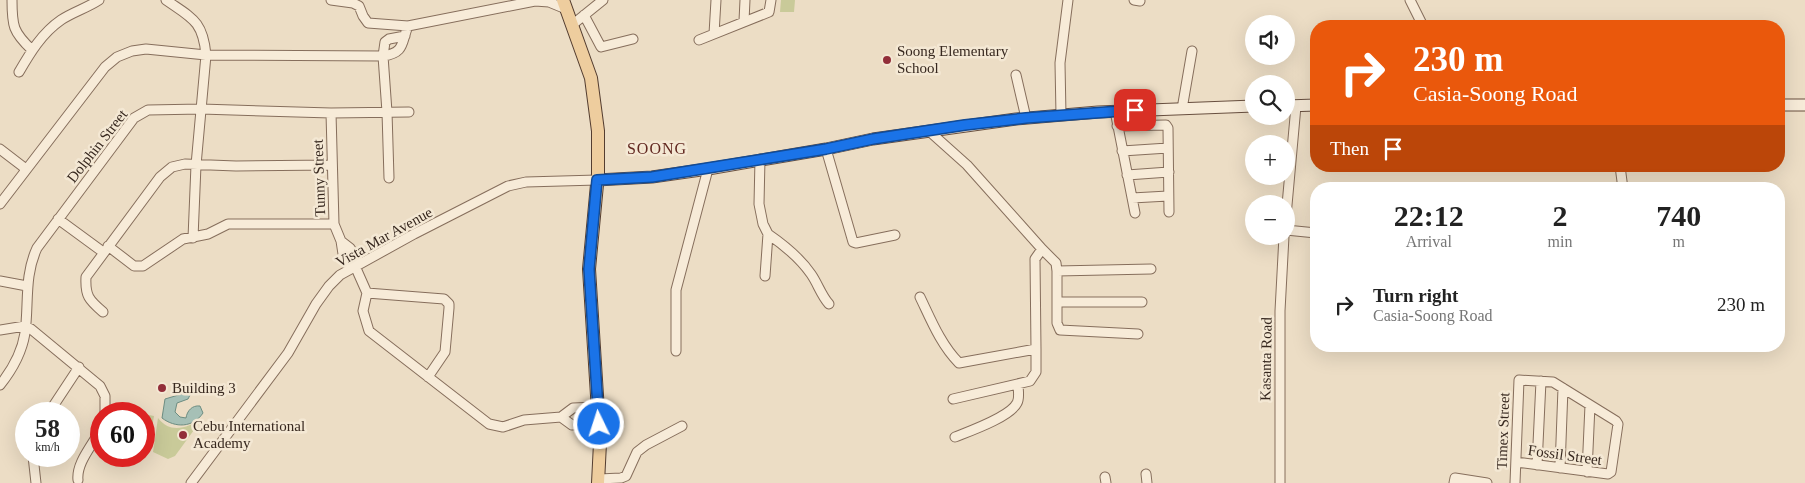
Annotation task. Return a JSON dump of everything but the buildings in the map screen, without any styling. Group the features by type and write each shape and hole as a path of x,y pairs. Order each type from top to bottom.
{"main road":[{"path":"564,5 591,78 598,131 597,180 589,269 599,424 599,481"}],"street":[{"path":"12,0 14,28 20,38 32,50"},
{"path":"19,72 32,50 60,20 99,0"},
{"path":"166,0 198,24 204,36 206,55 196,165 193,238"},
{"path":"331,0 352,2 359,6 368,23 408,26 535,1 564,5"},
{"path":"572,25 603,0"},
{"path":"714,34 716,0"},
{"path":"744,21 745,0"},
{"path":"699,40 769,12 772,0"},
{"path":"1061,115 1060,63 1068,0"},
{"path":"1410,0 1420,20"},
{"path":"584,15 601,47 633,39"},
{"path":"0,204 105,67 118,57 132,51 146,49 206,55 383,56 397,53 401,48 408,26"},
{"path":"389,178 383,56 385,42 396,37 405,36"},
{"path":"1182,109 1192,51"},
{"path":"1016,75 1026,118"},
{"path":"1785,105 1805,105"},
{"path":"597,180 652,177 826,149 873,139 1026,118 1115,111 1245,106"},
{"path":"1295,106 1310,106"},
{"name":"Dolphin Street","path":"0,385 17,358 24,335 27,286 34,255 58,219 134,118 148,110 201,109 331,113 409,112"},
{"path":"1115,111 1135,214"},
{"name":"Tunny Street","path":"331,113 334,224 341,241 350,248 355,266 367,293"},
{"path":"1117,126 1166,125 1169,131 1169,212"},
{"path":"1287,195 1290,125"},
{"path":"929,131 967,165 1056,263 1057,323 1058,328 1062,332 1138,334"},
{"path":"1122,151 1168,148"},
{"path":"0,149 26,169"},
{"path":"826,149 853,242 895,235"},
{"path":"760,159 759,210 762,224 768,234 803,264 829,304"},
{"path":"103,312 85,292 86,277 160,177 172,167 185,164 236,166 332,165"},
{"path":"676,351 676,290 708,168"},
{"path":"1127,175 1169,172"},
{"name":"Vista Mar Avenue","path":"192,483 288,353 311,312 336,278 414,234 508,186 534,181 597,180"},
{"path":"1132,198 1168,196"},
{"path":"58,219 134,266 143,266 183,239 208,234 228,224 334,224"},
{"path":"1295,231 1310,232"},
{"path":"765,276 768,234"},
{"name":"Kasanta Road","path":"1280,483 1280,312 1284,245"},
{"path":"953,399 1030,381 1036,372 1035,259 1042,249"},
{"path":"1057,271 1150,269"},
{"path":"0,281 27,286"},
{"path":"428,377 444,352 449,308 447,301 444,299 367,293 363,311 369,331 428,377 489,424 503,427 524,420 561,417 572,408 598,407"},
{"path":"920,298 938,334 959,363 1036,348"},
{"path":"1057,302 1142,302"},
{"path":"0,330 25,326 38,334 96,382 103,390 106,402"},
{"path":"56,402 79,367"},
{"name":"Timex Street","path":"1515,483 1519,380 1541,381"},
{"path":"1538,465 1541,381 1553,382 1590,405 1587,472"},
{"path":"955,437 1001,417 1015,407 1019,398 1018,384"},
{"path":"1560,468 1563,388"},
{"name":"Fossil Street","path":"1516,462 1587,472 1608,474 1611,472 1618,424 1590,405"},
{"path":"561,417 572,425 599,424"},
{"path":"599,481 626,476 637,452 646,445 682,426"},
{"path":"78,480 77,475 81,464 90,448"},
{"path":"34,467 36,483"},
{"path":"1454,481 1485,483"}],"green space":[{"path":"781,0 795,0 794,12 780,12"},
{"path":"158,418 173,428 185,427 202,419 175,456 168,459 155,453"}],"shaded area":[{"path":"192,391 188,399 177,403 175,412 180,417 186,418 190,409 200,406 203,413 199,418 189,424 178,425 162,418 165,399"}],"place":[{"name":"Soong Elementary School","path":"887,60"},
{"name":"Building 3","path":"162,388"},
{"name":"Cebu International Academy","path":"183,435"}],"district":[{"name":"SOONG","path":"657,148"}],"route":[{"path":"599,424 589,269 597,180 652,177 965,125 1026,118 1135,110"}]}
